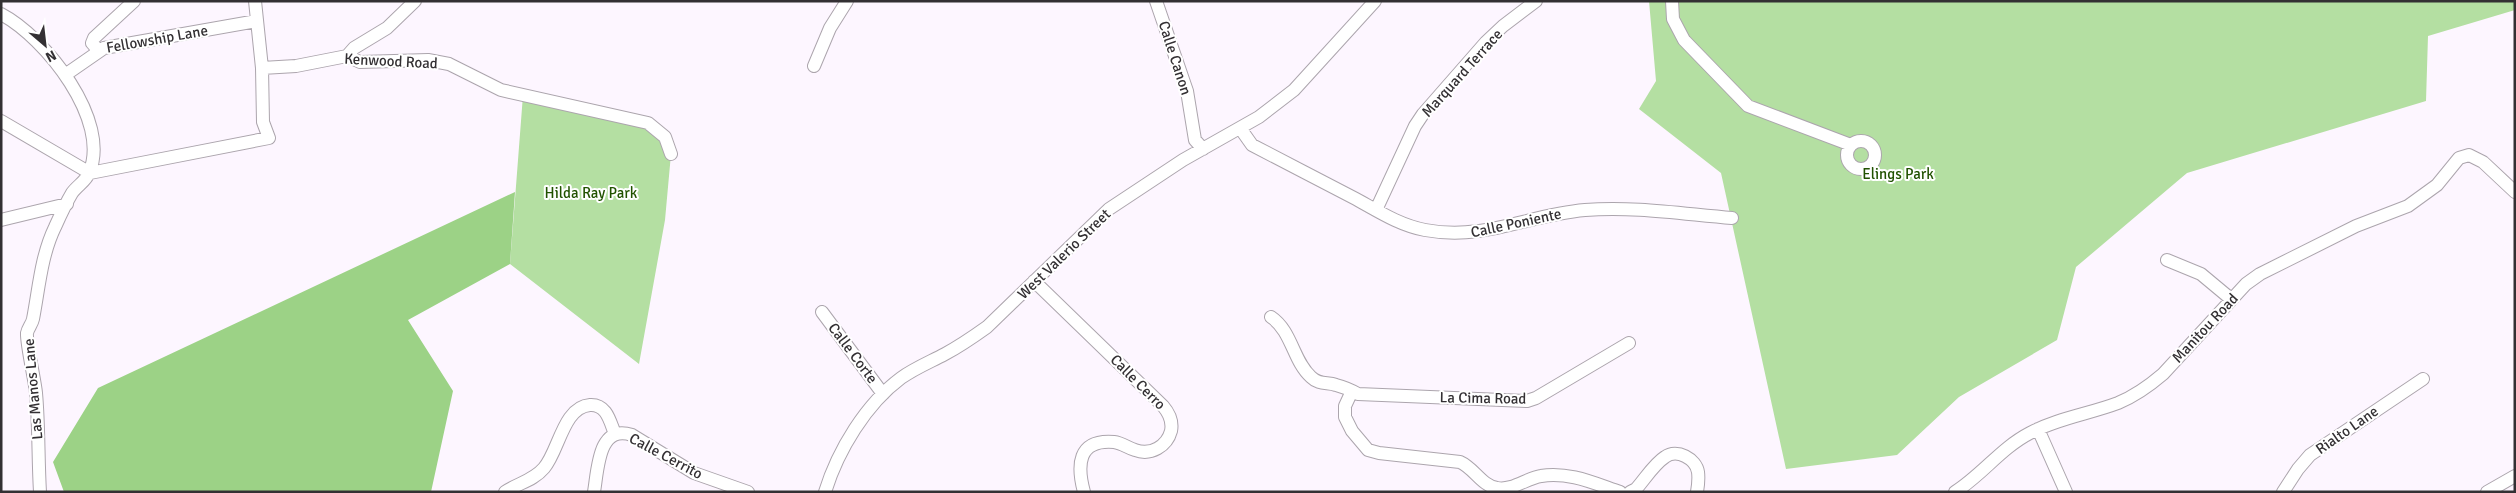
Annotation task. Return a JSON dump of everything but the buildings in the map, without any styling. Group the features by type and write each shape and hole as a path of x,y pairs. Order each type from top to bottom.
{"street":[{"path":"98,50 92,43 94,38 134,1"},
{"path":"1,120 90,173 269,138 263,122 262,68 255,1"},
{"path":"347,56 354,48 387,28 415,1"},
{"path":"814,66 830,28 847,1"},
{"name":"Calle Canon","path":"1156,1 1178,60 1192,115 1191,127 1194,140 1201,147"},
{"name":"West Valerio Street","path":"825,492 847,444 883,394 902,378 952,350 987,327 1109,209 1201,147 1240,128 1271,109 1294,90 1375,1"},
{"name":"Marquard Terrace","path":"1376,210 1415,126 1423,114 1486,42 1503,26 1536,1"},
{"path":"1672,1 1672,19 1684,40 1748,106 1851,145"},
{"path":"1,14 15,22 42,46 65,75 80,102 95,144 90,173"},
{"name":"Fellowship Lane","path":"65,75 77,68 98,50 257,21"},
{"name":"Kenwood Road","path":"262,68 296,66 347,56 360,62 428,60 449,64 501,90 643,122 662,133 671,154"},
{"name":"Calle Poniente","path":"1240,128 1252,145 1376,210 1406,225 1447,233 1482,232 1538,218 1585,210 1617,209 1732,218"},
{"name":"Manitou Road","path":"1955,492 1974,478 2003,450 2038,429 2118,403 2149,386 2163,374 2232,299 2260,274 2356,226 2408,206 2437,184 2455,163 2464,156 2474,157 2496,172 2515,192"},
{"name":"Las Manos Lane","path":"40,492 37,399 27,334 32,321 38,279 55,227 72,193 90,173"},
{"path":"1,220 67,204"},
{"path":"2167,260 2201,274 2232,299"},
{"name":"Calle Cerro","path":"1034,281 1163,406 1171,420 1171,432 1166,442 1152,451 1141,452 1114,442 1102,443 1087,450 1081,458 1079,468 1084,492"},
{"name":"Calle Corte","path":"822,312 883,394"},
{"name":"La Cima Road","path":"1271,317 1283,328 1309,376 1318,382 1334,384 1358,394 1527,401 1536,398 1629,343"},
{"name":"Rialto Lane","path":"2283,492 2294,474 2310,455 2422,379"},
{"path":"1352,391 1345,406 1345,417 1349,427 1360,443 1373,452 1460,462 1471,468 1486,483 1500,489 1546,475 1579,478 1620,492"},
{"path":"505,492 525,482 544,469 551,459 565,425 583,407 592,405 605,411 615,434"},
{"path":"2038,429 2066,492"},
{"name":"Calle Cerrito","path":"594,492 601,450 607,440 615,434 632,435 717,487 748,492"},
{"path":"1630,492 1636,489 1665,457 1674,454 1688,458 1695,464 1698,473 1697,492"},
{"path":"2488,492 2515,476"}],"green space":[{"name":"Elings Park","path":"1649,1 2515,1 2515,10 2428,36 2426,101 2187,173 2076,267 2057,340 1959,397 1897,455 1786,469 1721,173 1639,109 1656,81"},
{"name":"Hilda Ray Park","path":"523,95 648,123 671,154 665,220 639,364 510,264"},
{"path":"515,192 510,264 408,320 453,391 431,492 64,492 53,462 98,388"}]}
